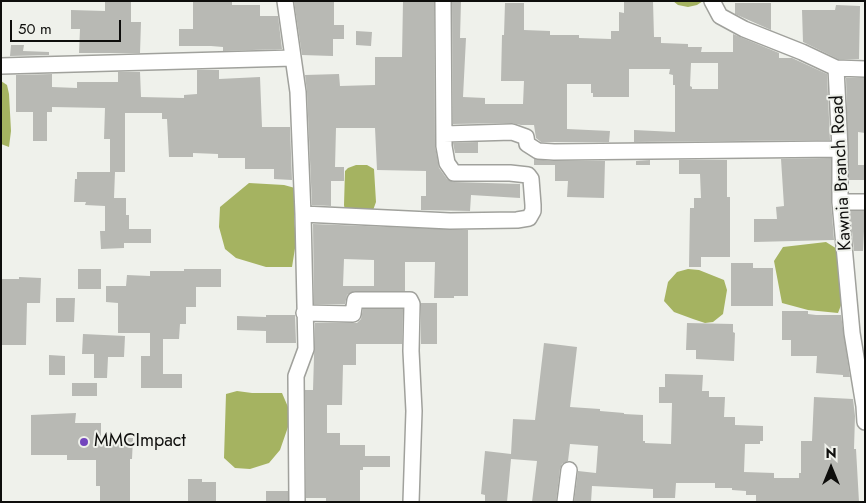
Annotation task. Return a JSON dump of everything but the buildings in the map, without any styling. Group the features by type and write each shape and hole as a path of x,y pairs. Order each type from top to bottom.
{"street":[{"path":"285,1 298,92 306,349 296,376 296,502"},
{"path":"303,214 450,221 517,220 530,218 533,205 531,179 528,175 510,173 454,173 447,163 444,134 443,1"},
{"path":"712,1 720,16 744,29 836,68 865,69"},
{"path":"1,66 293,58"},
{"name":"Kawnia Branch Road","path":"836,68 840,149 840,202 852,333 865,422"},
{"path":"444,134 512,132 526,137 527,144 538,151 554,152 840,149"},
{"path":"840,202 865,202"},
{"path":"304,313 353,314 355,300 410,300 412,304 410,350 414,411 411,502"},
{"path":"565,502 569,470"}],"shaded area":[{"path":"673,1 703,1 688,7 678,5"},
{"path":"1,81 7,85 9,94 11,131 9,147 1,144"},
{"path":"356,165 367,165 374,169 376,202 372,213 345,212 345,171"},
{"path":"249,183 284,185 295,188 296,242 292,267 266,267 236,258 225,249 219,227 220,207"},
{"path":"826,242 842,252 848,287 838,313 808,310 782,303 774,261 783,247"},
{"path":"688,269 699,270 724,280 727,290 723,314 713,322 705,323 674,312 664,301 668,282 677,272"},
{"path":"237,391 282,393 288,407 288,427 280,450 269,463 250,469 235,468 224,458 226,394"}],"place":[{"name":"MMCImpact","path":"84,442"}]}
